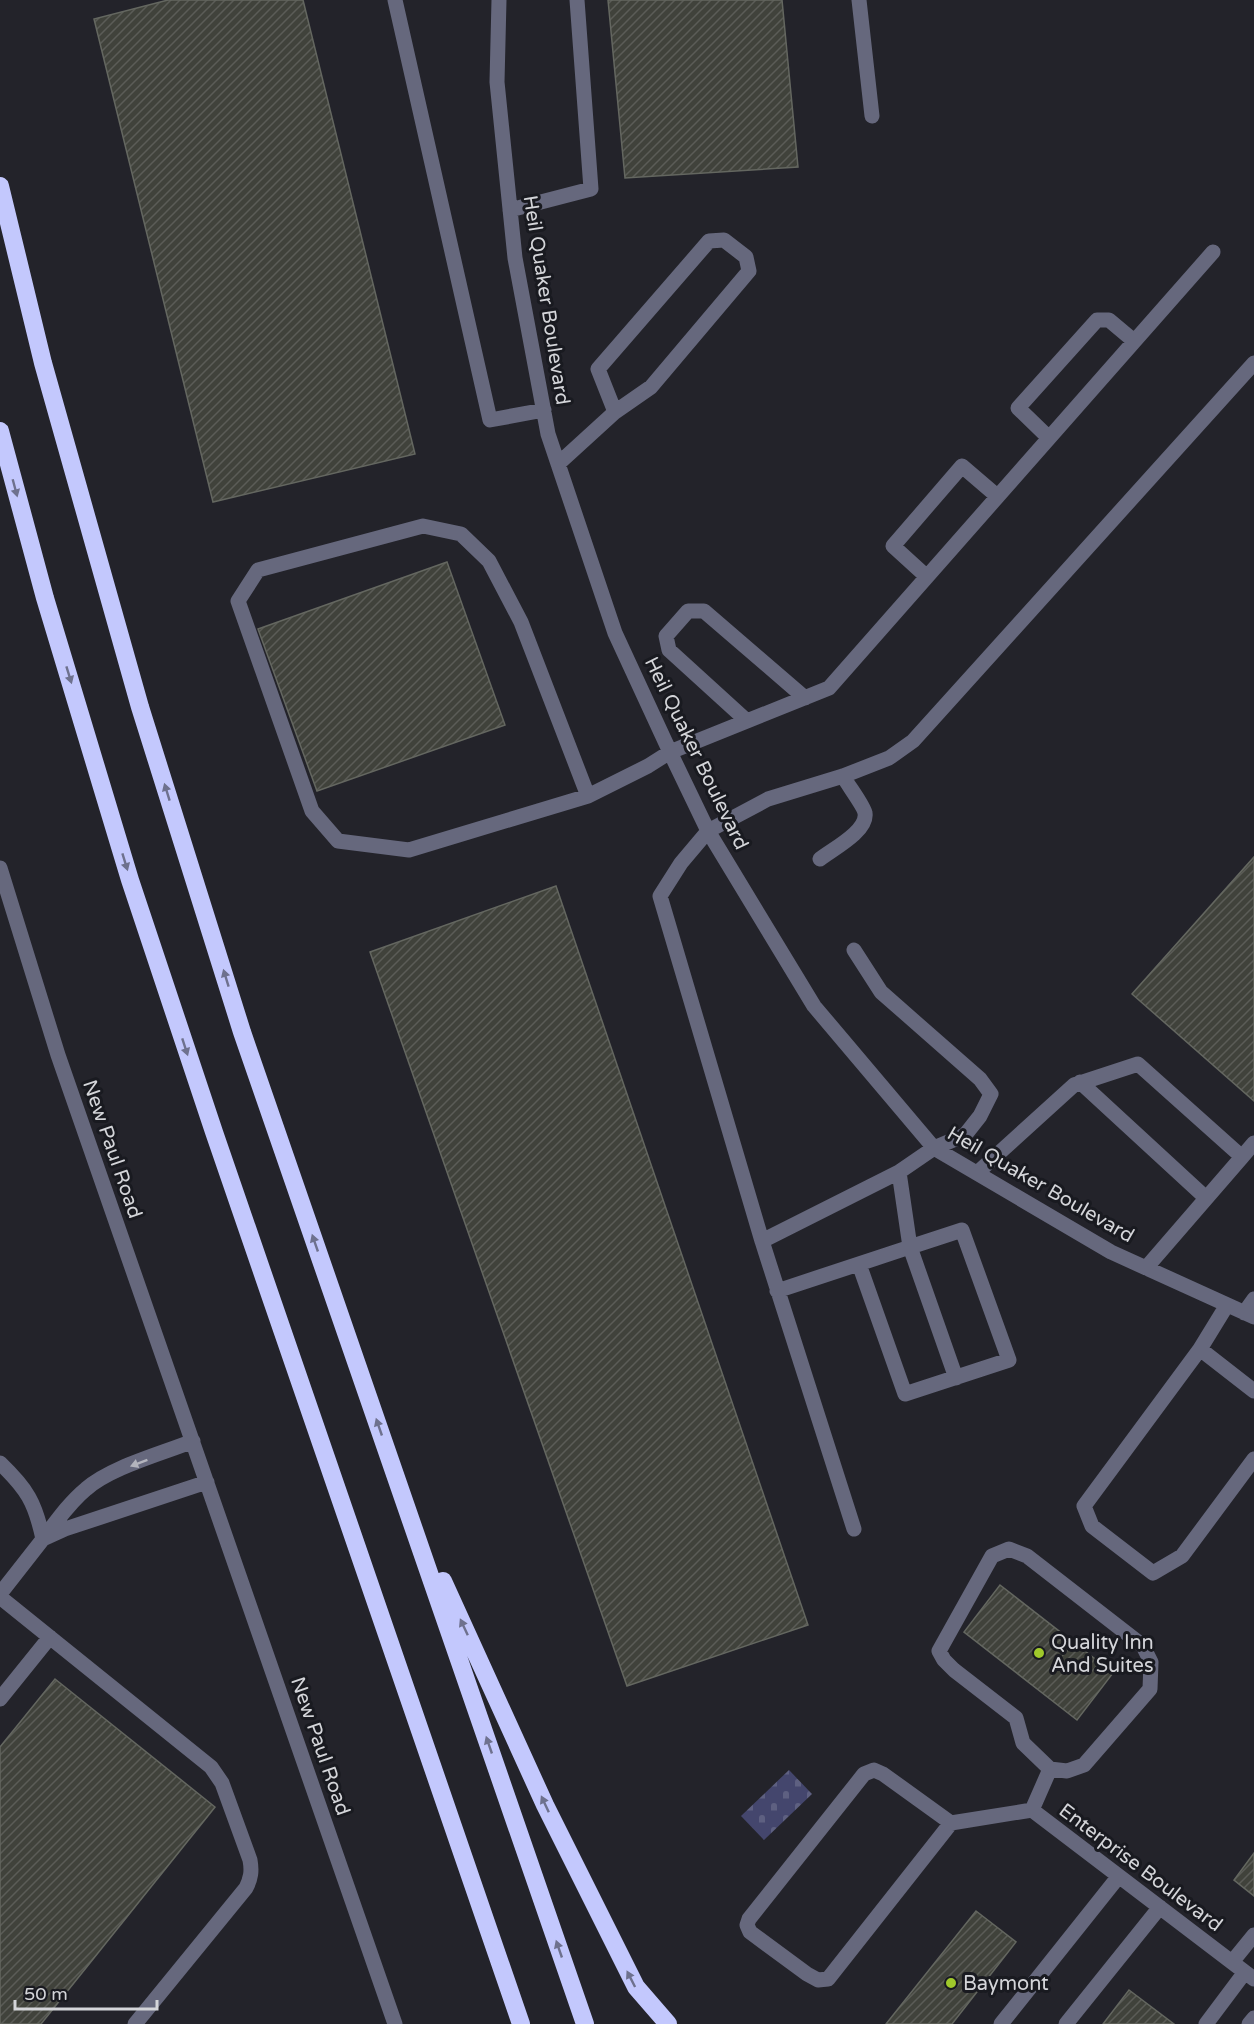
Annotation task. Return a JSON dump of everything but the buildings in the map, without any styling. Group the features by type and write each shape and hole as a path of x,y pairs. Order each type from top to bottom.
{"highway":[{"path":"0,186 43,363 143,718 242,1032 585,2024"},
{"path":"0,431 45,598 130,880 221,1155 520,2024"},
{"path":"398,1482 545,1805 630,1977 668,2024"}],"street":[{"path":"395,0 490,420 544,411"},
{"name":"Heil Quaker Boulevard","path":"499,0 497,82 515,258 548,434 615,633 708,831 814,1006 934,1148 1111,1252 1249,1315"},
{"path":"510,210 591,189 577,0"},
{"path":"860,0 872,116"},
{"path":"558,464 615,412 651,387 749,271 746,257 724,240 709,241 598,369 615,412"},
{"path":"588,796 521,622 489,561 461,534 423,526 258,570 238,601 312,811 338,841 409,850 588,796 648,766 669,752 829,688 1213,252"},
{"path":"1048,438 1018,408 1097,320 1109,320 1134,341"},
{"path":"854,1529 777,1291 660,896 681,863 708,831 768,799 843,776 890,758 913,741 1254,363"},
{"path":"927,577 893,546 962,466 997,496"},
{"path":"747,721 669,650 666,636 688,611 704,611 805,698"},
{"path":"820,858 864,825 865,813 843,776"},
{"name":"New Paul Road","path":"2,878 58,1055 395,2024"},
{"path":"762,1241 899,1172 934,1148 965,1135 980,1116 991,1094 980,1078 881,992 854,950"},
{"path":"977,1173 1074,1085 1138,1064 1242,1157"},
{"path":"1080,1082 1206,1198"},
{"path":"1146,1268 1254,1143"},
{"path":"899,1172 910,1247 956,1378"},
{"path":"777,1291 962,1230 1009,1360 904,1394 860,1264"},
{"path":"1249,1315 1254,1299"},
{"path":"1227,1305 1200,1349 1084,1506 1092,1526 1153,1573 1182,1556 1254,1459"},
{"path":"1200,1349 1254,1391"},
{"path":"135,2024 246,1888 252,1872 250,1860 222,1783 211,1767 0,1596 75,1499 95,1482 193,1441"},
{"path":"0,1463 31,1499 36,1509 43,1539"},
{"path":"43,1539 65,1528 207,1482"},
{"path":"1009,1549 1027,1556 1143,1647 1151,1662 1150,1689 1084,1765 1067,1771 1050,1769 1023,1743 1016,1718 954,1670 939,1651 992,1556 1009,1549"},
{"path":"0,1699 50,1637"},
{"path":"951,1822 883,1774 874,1770 864,1774 749,1919 747,1925 750,1932 807,1974 818,1980 828,1979 951,1822 1032,1810 1050,1769"},
{"name":"Enterprise Boulevard","path":"1032,1810 1244,1971"},
{"path":"1001,2024 1119,1876"},
{"path":"1066,2024 1160,1907"},
{"path":"1206,2024 1244,1971 1254,1935"},
{"path":"1249,2024 1254,2019"}],"green space":[{"path":"789,1770 812,1794 764,1840 741,1816"}],"place":[{"name":"Quality Inn And Suites","path":"1039,1653"},
{"name":"Baymont","path":"951,1983"}]}
